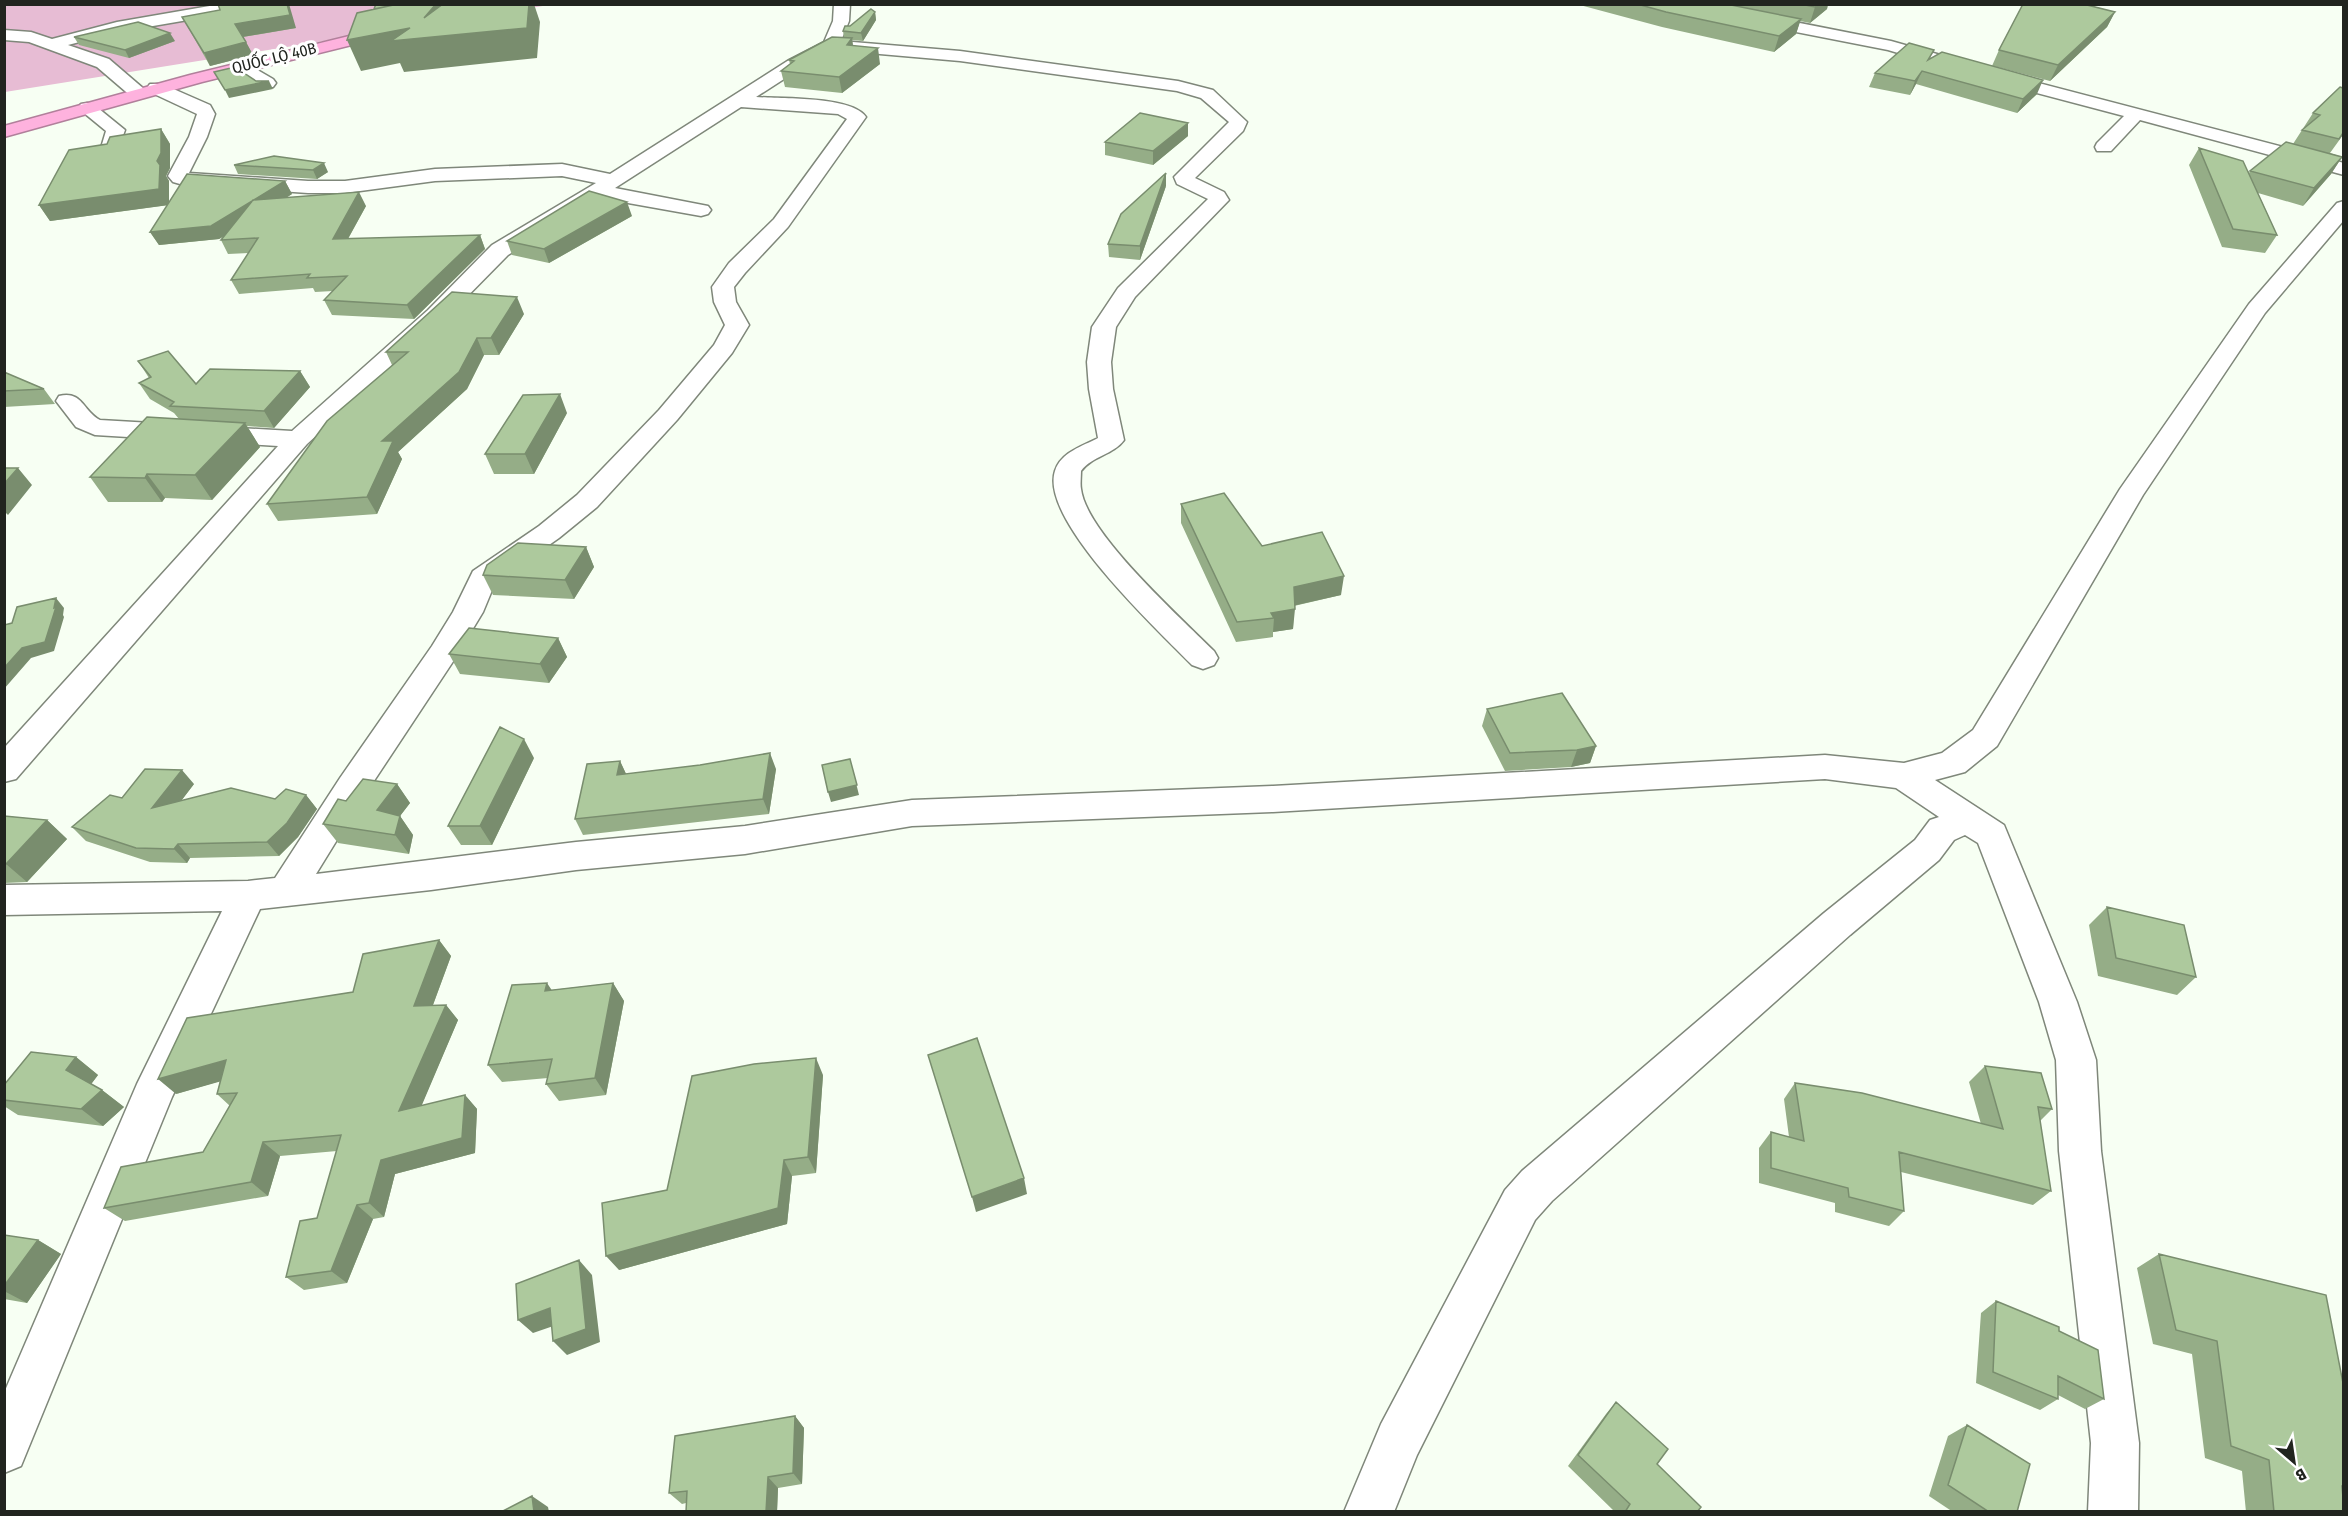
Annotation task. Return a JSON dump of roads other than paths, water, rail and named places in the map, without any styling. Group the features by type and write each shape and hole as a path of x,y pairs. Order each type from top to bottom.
{"highway":[{"name":"QUỐC LỘ 40B","path":"4,132 242,66 411,26"}],"street":[{"path":"51,44 117,27 252,4"},
{"path":"831,45 841,21 842,4"},
{"path":"1678,4 1891,46 1959,66"},
{"path":"4,35 32,37 103,63 147,91 204,109 206,114 198,137 178,176 180,178 308,187 345,187 435,175 562,170 605,186 701,210"},
{"path":"4,770 298,440 436,315 500,250 737,101 831,45 960,56 1178,86 1207,94 1236,118 1238,122 1236,127 1184,177 1189,184 1217,196 1220,200 1126,293 1104,327 1099,362 1101,389 1111,440 1076,460 1068,470 1065,481 1066,497 1095,545 1203,658"},
{"path":"242,66 267,83"},
{"path":"1977,71 2343,169"},
{"path":"4,1449 38,1374 139,1126 180,1035 267,894 352,787 443,653 468,612 483,578 549,532 587,501 633,454 724,348 737,325 725,302 723,287 737,268 781,223 857,117 842,109 737,101"},
{"path":"87,108 116,130 109,151"},
{"path":"2104,147 2136,114"},
{"path":"4,900 267,894 576,856 745,840 912,813 1273,799 1825,767 1904,776 1953,763 1985,738 2130,495 2257,309 2343,207"},
{"path":"68,401 85,422 103,428 298,440"},
{"path":"1904,776 1992,835 2058,1002 2076,1060 2080,1151 2115,1443 2113,1512"},
{"path":"1369,1512 1398,1441 1520,1205 1536,1186 1837,924 1927,850 1942,830 1968,819"}]}
